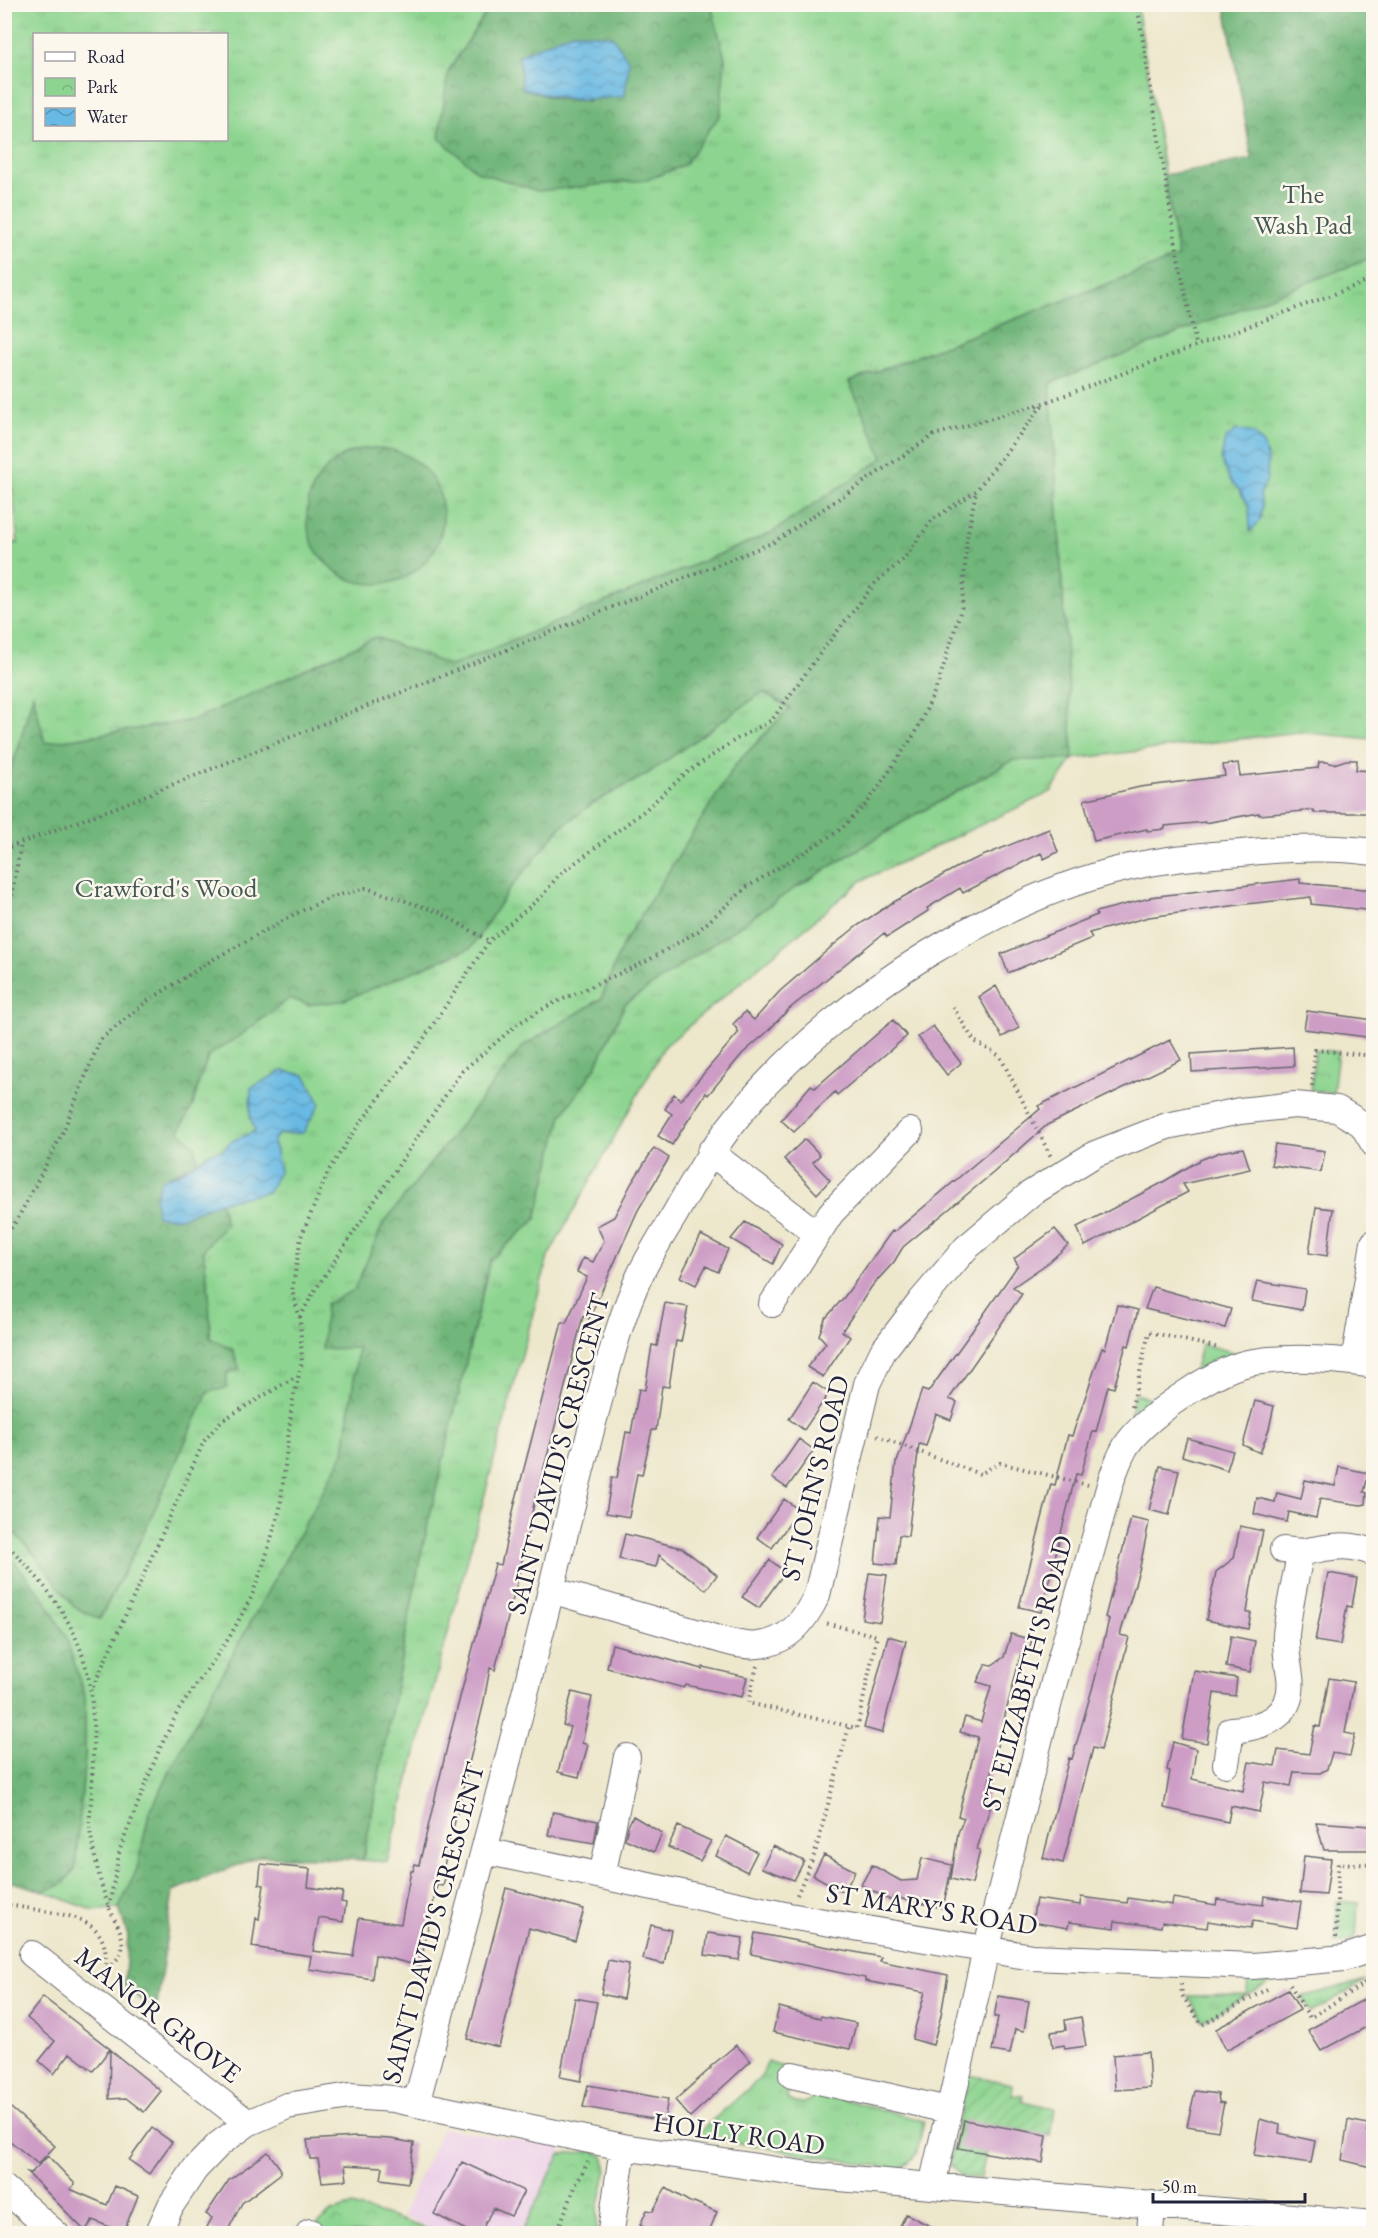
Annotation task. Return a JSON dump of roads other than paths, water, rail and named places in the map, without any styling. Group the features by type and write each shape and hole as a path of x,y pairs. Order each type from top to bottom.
{"street":[{"name":"SAINT DAVID'S CRESCENT","path":"416,2104 485,1851 584,1456 621,1323 640,1276 710,1152 749,1103 792,1059 843,1015 919,959 970,930 1030,901 1081,882 1143,865 1300,847 1374,852"},
{"name":"ST JOHN'S ROAD","path":"551,1590 726,1641 757,1646 794,1631 805,1618 817,1595 867,1384 883,1351 966,1248 1030,1194 1095,1154 1167,1126 1240,1111 1295,1105 1337,1109 1362,1124 1374,1144"},
{"path":"772,1304 831,1213 910,1131"},
{"path":"710,1152 817,1234"},
{"path":"1364,1364 1374,1243"},
{"name":"ST ELIZABETH'S ROAD","path":"932,2186 986,1950 1054,1682 1108,1490 1121,1456 1128,1443 1160,1412 1185,1394 1233,1367 1252,1362 1295,1359 1364,1364"},
{"path":"1226,1764 1231,1730 1254,1728 1267,1723 1287,1704 1290,1691 1286,1636 1292,1551 1340,1545 1358,1546 1374,1553"},
{"path":"602,1876 627,1756"},
{"name":"ST MARY'S ROAD","path":"485,1851 789,1916 1032,1957 1253,1966 1282,1971 1374,1948"},
{"name":"MANOR GROVE","path":"32,1954 248,2123"},
{"path":"792,2075 948,2110"},
{"name":"HOLLY ROAD","path":"158,2234 171,2205 195,2169 219,2144 248,2123 287,2106 340,2097 373,2097 416,2104 598,2143 816,2176 1374,2224"},
{"path":"612,2230 623,2147"},
{"path":"4,2188 56,2234"},
{"path":"1150,2234 1152,2204"}],"water":[{"path":"572,32 612,36 629,61 625,96 573,99 549,96 522,88 519,55"},
{"path":"1237,430 1253,433 1263,444 1268,459 1267,479 1260,495 1262,507 1260,520 1250,532 1249,506 1230,480 1221,460 1225,439"},
{"path":"282,1071 305,1075 320,1103 303,1133 279,1134 273,1140 280,1170 268,1192 220,1202 180,1218 157,1216 155,1198 161,1180 181,1172 210,1153 223,1150 230,1142 255,1131 250,1117 251,1088"}],"park label":[{"name":"The Wash Pad","path":"1303,210"},
{"name":"Crawford's Wood","path":"166,888"}]}
